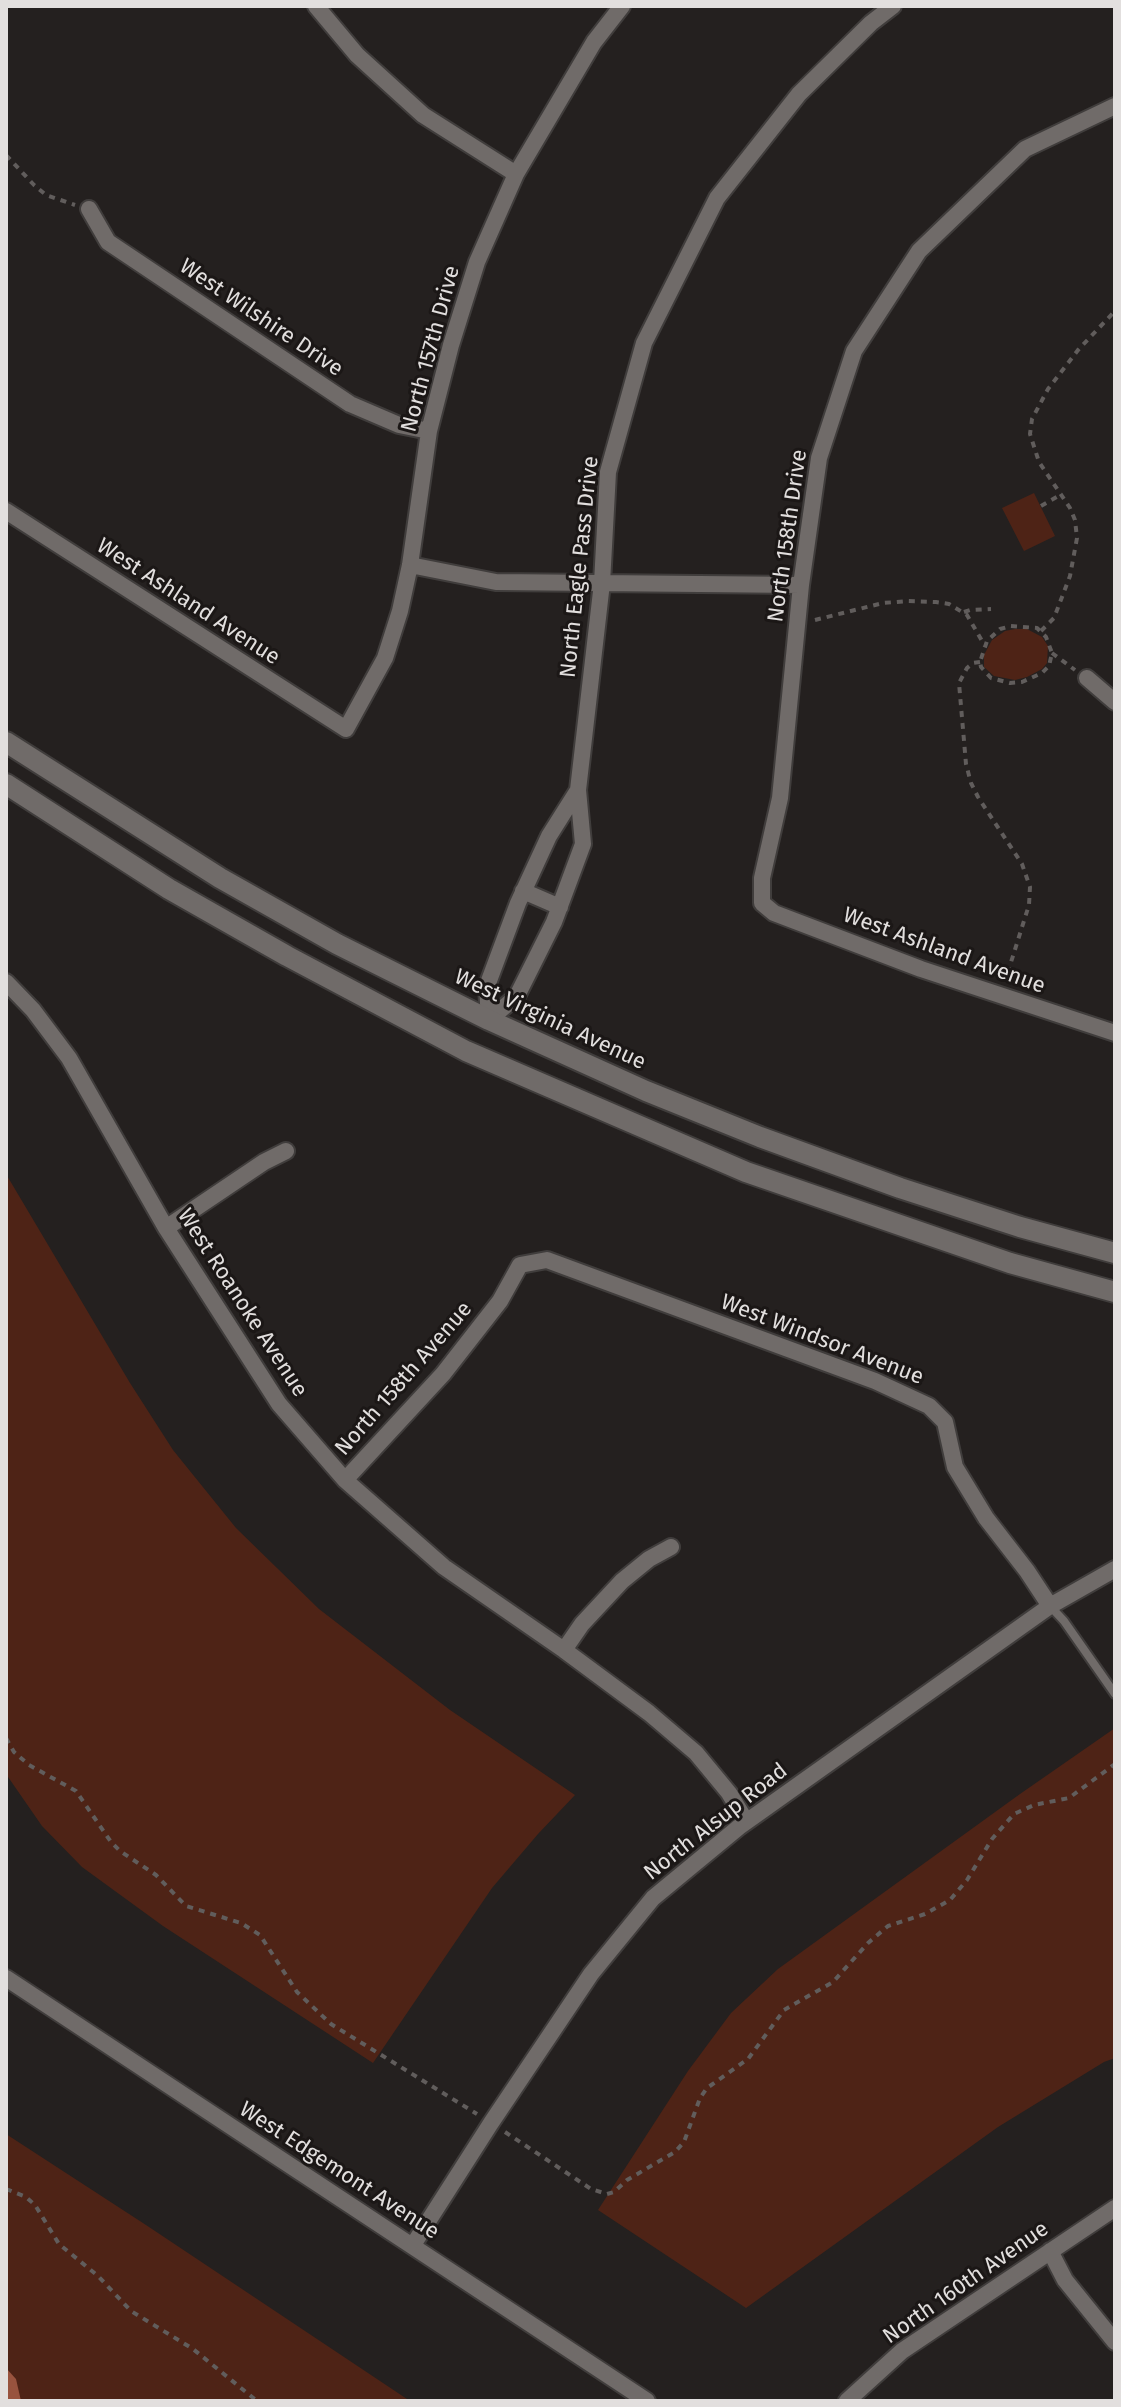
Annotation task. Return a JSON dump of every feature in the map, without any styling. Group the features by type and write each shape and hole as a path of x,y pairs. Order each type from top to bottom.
{"main road":[{"name":"West Virginia Avenue","path":"6,742 220,878 337,944 489,1020 646,1091 760,1137 900,1188 1020,1227 1115,1253"},
{"path":"6,784 169,889 466,1051 746,1172 1010,1263 1115,1292"}],"street":[{"path":"316,6 357,55 423,115 516,174"},
{"name":"North 157th Drive","path":"346,729 385,658 400,611 410,565 429,431 477,262 516,174 594,42 622,6"},
{"name":"North Eagle Pass Drive","path":"489,1020 517,996 560,907 583,844 578,790 602,583 608,472 644,343 717,198 799,94 871,23 893,6"},
{"name":"North 158th Drive","path":"762,903 762,878 780,798 801,585 819,458 854,351 919,251 1025,149 1115,106"},
{"name":"West Wilshire Drive","path":"89,209 108,242 350,404 399,425 429,431"},
{"name":"West Ashland Avenue","path":"6,511 346,729"},
{"path":"410,565 496,582 801,585"},
{"path":"1087,678 1115,702"},
{"name":"North Eagle Pass Drive","path":"489,1020 487,986 523,891 549,836 578,790"},
{"path":"523,891 560,907"},
{"name":"West Ashland Avenue","path":"762,903 774,913 921,969 1115,1033"},
{"name":"West Roanoke Avenue","path":"6,982 33,1010 69,1058 166,1228 279,1404 345,1480 444,1567 649,1713 696,1753 729,1793 746,1821"},
{"path":"166,1228 264,1162 286,1151"},
{"name":"West Windsor Avenue","path":"520,1265 547,1260 875,1381 929,1406 945,1422 955,1467 978,1506 1050,1606"},
{"name":"North 158th Avenue","path":"345,1480 443,1374 500,1301 520,1265"},
{"path":"564,1650 582,1624 622,1581 649,1559 671,1547"},
{"name":"North Alsup Road","path":"413,2245 591,1974 653,1898 746,1821 1050,1606 1115,1569"},
{"name":"West Edgemont Avenue","path":"6,1978 647,2401"},
{"name":"North 160th Avenue","path":"847,2401 902,2351 1115,2208"},
{"path":"1050,2251 1065,2280 1115,2342"}],"lane":[{"path":"1050,1606 1115,1694"}],"path":[{"path":"6,155 46,195 89,209"},
{"path":"1041,631 1054,618 1074,562 1077,538 1075,520 1062,494 1039,462 1030,434 1032,419 1039,404 1078,350 1115,311"},
{"path":"1041,506 1062,494"},
{"path":"797,620 820,621 883,603 949,604 964,612 985,646"},
{"path":"964,612 991,609"},
{"path":"1011,626 1030,626 1041,631 1052,653 1049,666 1042,673 1022,682 1010,683 986,674 980,662 993,634 1011,626"},
{"path":"1052,653 1087,678"},
{"path":"980,662 967,668 959,683 966,764 978,797 1022,864 1030,887 1029,905 1001,996"},
{"path":"6,1738 14,1752 29,1765 76,1791 111,1842 156,1875 186,1906 241,1923 260,1935 297,1992 331,2024 591,2189 607,2194 675,2152 684,2142 700,2098 707,2088 748,2059 784,2010 833,1982 888,1926 925,1914 950,1900 967,1880 992,1839 1014,1814 1034,1805 1069,1798 1115,1764"},
{"path":"6,2189 26,2197 35,2205 59,2244 98,2276 131,2311 193,2349 257,2401"}],"shaded area":[{"path":"1034,493 1055,536 1024,551 1002,508"},
{"path":"1027,629 1042,637 1048,646 1047,663 1027,677 1015,680 994,676 984,667 984,655 992,640 1005,631"},
{"path":"6,1174 173,1450 236,1528 319,1609 450,1710 575,1795 492,1888 373,2063 163,1926 82,1867 42,1826 6,1774"},
{"path":"1115,1728 1115,2058 998,2127 746,2308 598,2210 688,2071 731,2013 778,1969"},
{"path":"6,2134 146,2225 410,2401 6,2401"},
{"path":"6,2368 16,2379 21,2401 6,2401"}]}
